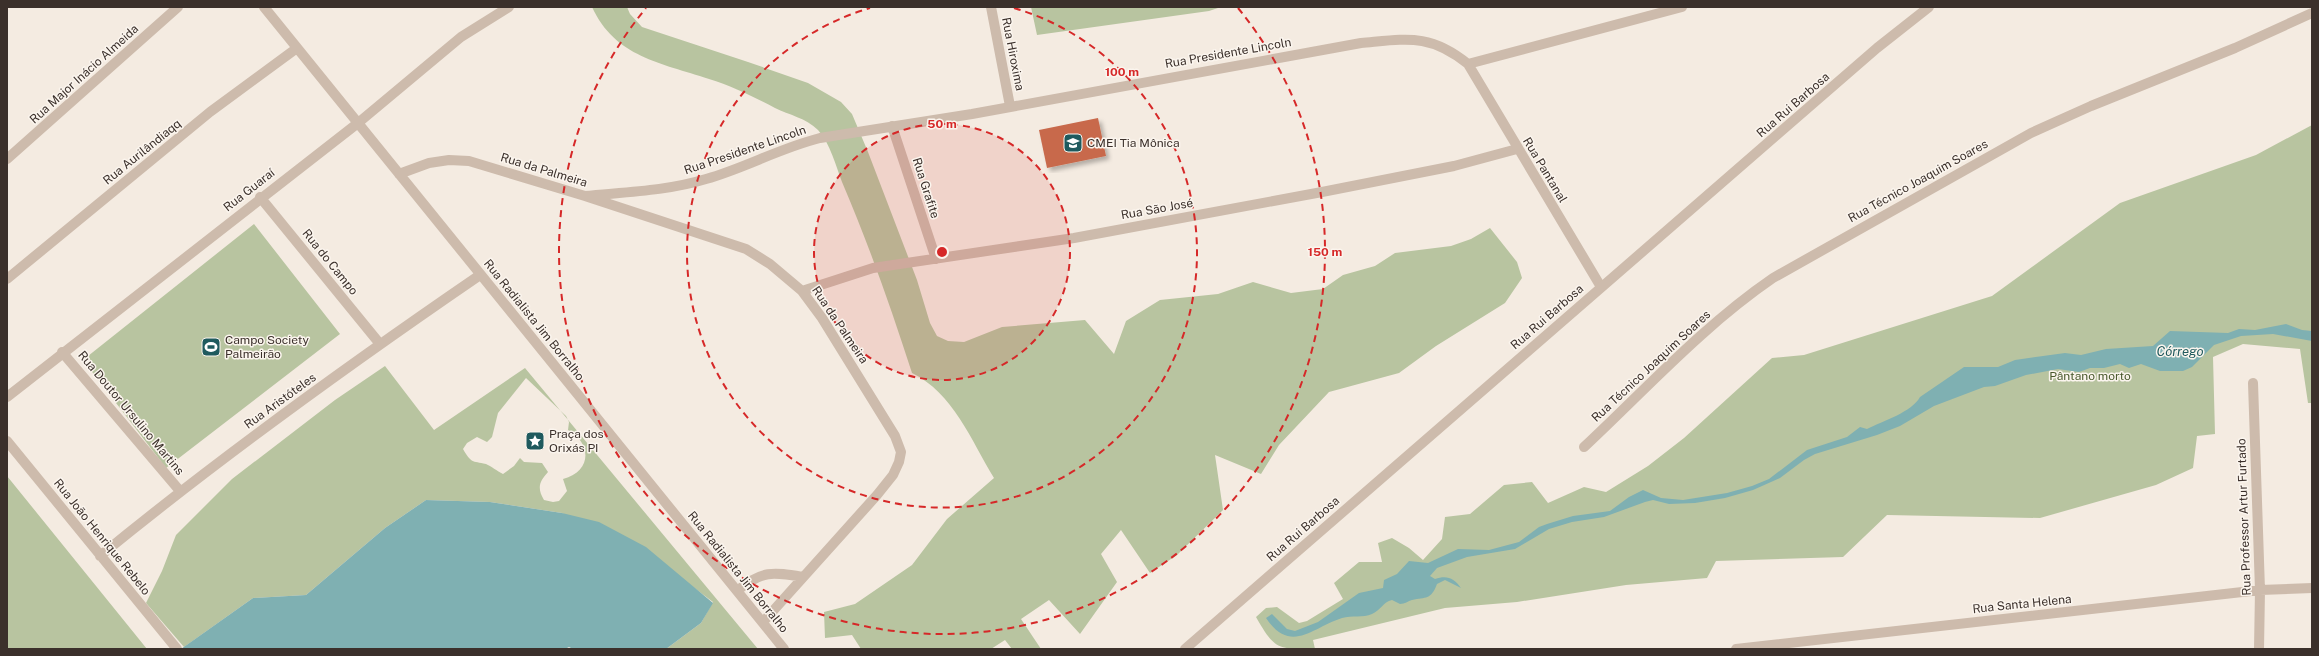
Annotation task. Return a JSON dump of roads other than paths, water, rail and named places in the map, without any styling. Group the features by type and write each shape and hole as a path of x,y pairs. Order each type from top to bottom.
{"street":[{"name":"Rua Major Inácio Almeida","path":"7,160 178,7"},
{"name":"Rua Radialista Jim Borralho","path":"264,7 784,649"},
{"name":"Rua Guaraí","path":"7,397 260,197 358,123 461,37 509,7"},
{"name":"Rua Hiroxima","path":"991,7 1010,106"},
{"path":"1468,64 1682,7"},
{"name":"Rua Rui Barbosa","path":"1185,649 1877,48 1929,7"},
{"name":"Rua Técnico Joaquim Soares","path":"1584,447 1685,349 1747,296 1779,274 2038,130 2091,106 2235,48 2312,14"},
{"name":"Rua Presidente Lincoln","path":"585,196 638,191 705,180 796,144 820,138 972,114 1369,42 1423,40 1439,44 1453,52 1468,64"},
{"name":"Rua Aurilândiaqq","path":"7,279 210,112 297,48"},
{"name":"Rua Pantanal","path":"1468,64 1517,149 1601,287"},
{"name":"Rua Grafite","path":"892,126 936,259"},
{"name":"Rua São José","path":"802,291 873,268 1074,238 1454,166 1517,149"},
{"name":"Rua da Palmeira","path":"400,174 429,163 458,160 482,165 585,196 746,249 770,264 802,291 822,318 882,413 895,436 901,452 893,475 877,495 763,622"},
{"name":"Rua do Campo","path":"260,197 380,344"},
{"name":"Rua Aristóteles","path":"100,556 180,491 380,344 480,275"},
{"name":"Rua Doutor Ursulino Martins","path":"62,352 180,491"},
{"name":"Rua Professor Artur Furtado","path":"2253,384 2260,590 2259,649"},
{"name":"Rua João Henrique Rebelo","path":"9,447 175,647"},
{"path":"737,591 752,578 765,573 781,573 803,577"},
{"name":"Rua Santa Helena","path":"1736,649 2260,590 2312,588"}],"water":[{"name":"Córrego","path":"2286,324 2302,330 2312,331 2312,341 2273,334 2241,336 2214,345 2192,367 2183,371 2160,371 2141,364 2129,368 2120,364 2104,368 2090,368 2079,372 2058,369 2026,375 1995,386 1984,387 1934,406 1900,426 1877,435 1815,454 1804,460 1780,478 1753,490 1725,498 1695,503 1669,504 1653,500 1645,502 1604,517 1572,522 1549,529 1515,549 1467,557 1437,568 1430,576 1435,579 1443,577 1450,578 1461,588 1445,580 1437,584 1433,593 1428,597 1412,600 1402,604 1392,600 1372,614 1342,618 1312,632 1293,637 1284,635 1275,629 1266,618 1272,614 1287,629 1295,631 1318,622 1359,593 1383,588 1384,580 1397,574 1409,561 1428,563 1458,549 1489,550 1519,542 1539,527 1547,524 1573,516 1610,511 1629,497 1643,490 1661,498 1683,500 1727,493 1752,486 1769,479 1807,450 1847,437 1860,427 1867,429 1904,412 1920,397 1964,367 1998,367 2015,360 2065,353 2081,355 2106,349 2153,346 2170,331 2228,333 2239,329 2255,330"},
{"path":"426,500 490,502 562,513 599,522 646,547 713,603 701,623 666,649 573,649 569,647 565,649 181,649 253,598 306,595 385,528"}],"place":[{"name":"CMEI Tia Mônica","path":"1073,143"},
{"name":"Campo Society Palmeirão","path":"211,347"},
{"name":"Praça dos Orixás PI","path":"535,441"}],"park label":[{"name":"Pântano morto","path":"2090,376"}]}
